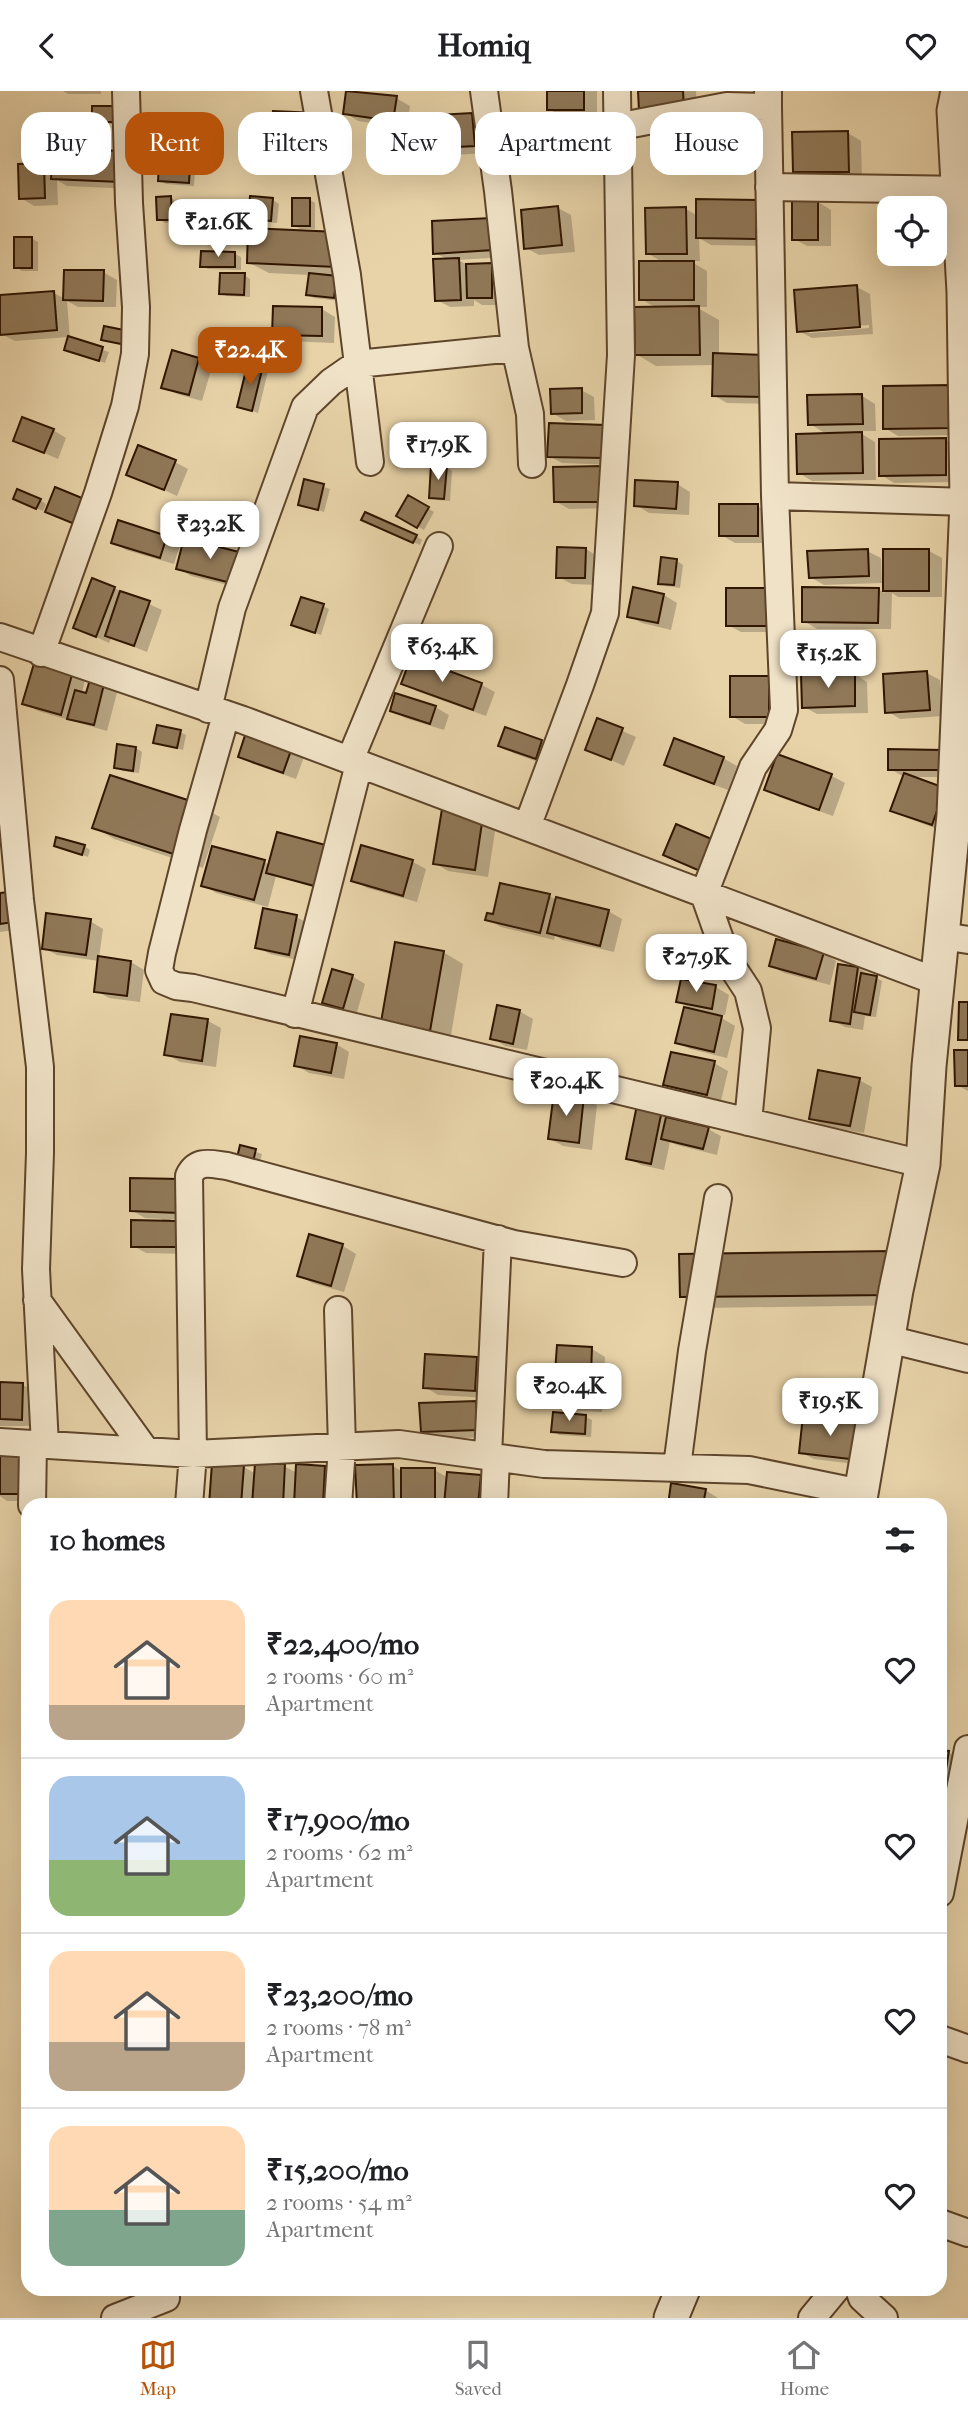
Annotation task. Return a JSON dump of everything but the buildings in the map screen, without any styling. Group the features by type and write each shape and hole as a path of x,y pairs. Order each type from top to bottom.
{"street":[{"path":"41,653 98,493 125,406 135,354 126,91"},
{"path":"314,91 347,275 370,462"},
{"path":"484,91 487,112"},
{"path":"616,112 617,91"},
{"path":"860,1498 896,1290 923,1164 938,982 955,938 954,815 964,657 968,502 963,190 954,111 958,91"},
{"path":"636,123 768,99 775,496 784,710 778,730 753,767 704,894 727,958 748,991 757,1028 748,1122"},
{"path":"495,175 516,348 530,415 532,464"},
{"path":"527,827 605,613 621,355 617,175"},
{"path":"769,187 963,190"},
{"path":"516,348 358,364 331,382 305,407 232,608 217,712 193,830 159,970 164,981 923,1164"},
{"path":"775,496 968,502"},
{"path":"295,1014 354,762 439,546"},
{"path":"0,637 354,762 938,982"},
{"path":"0,680 20,900 40,1067 37,1300 39,1445 33,1498"},
{"path":"190,1498 193,1454 189,1176 193,1168 204,1163 227,1166 498,1239 623,1263"},
{"path":"677,1467 692,1351 718,1198"},
{"path":"494,1498 492,1457 498,1239"},
{"path":"37,1300 146,1451"},
{"path":"338,1310 342,1447 338,1498"},
{"path":"888,1339 968,1359"},
{"path":"0,1442 193,1454 399,1444 544,1464 749,1470 856,1498"},
{"path":"947,1857 968,1749"},
{"path":"947,2042 968,2049"},
{"path":"947,2226 968,2233"},
{"path":"671,2318 680,2296"},
{"path":"811,2318 829,2296"},
{"path":"861,2296 884,2318"},
{"path":"115,2318 166,2298"}]}
